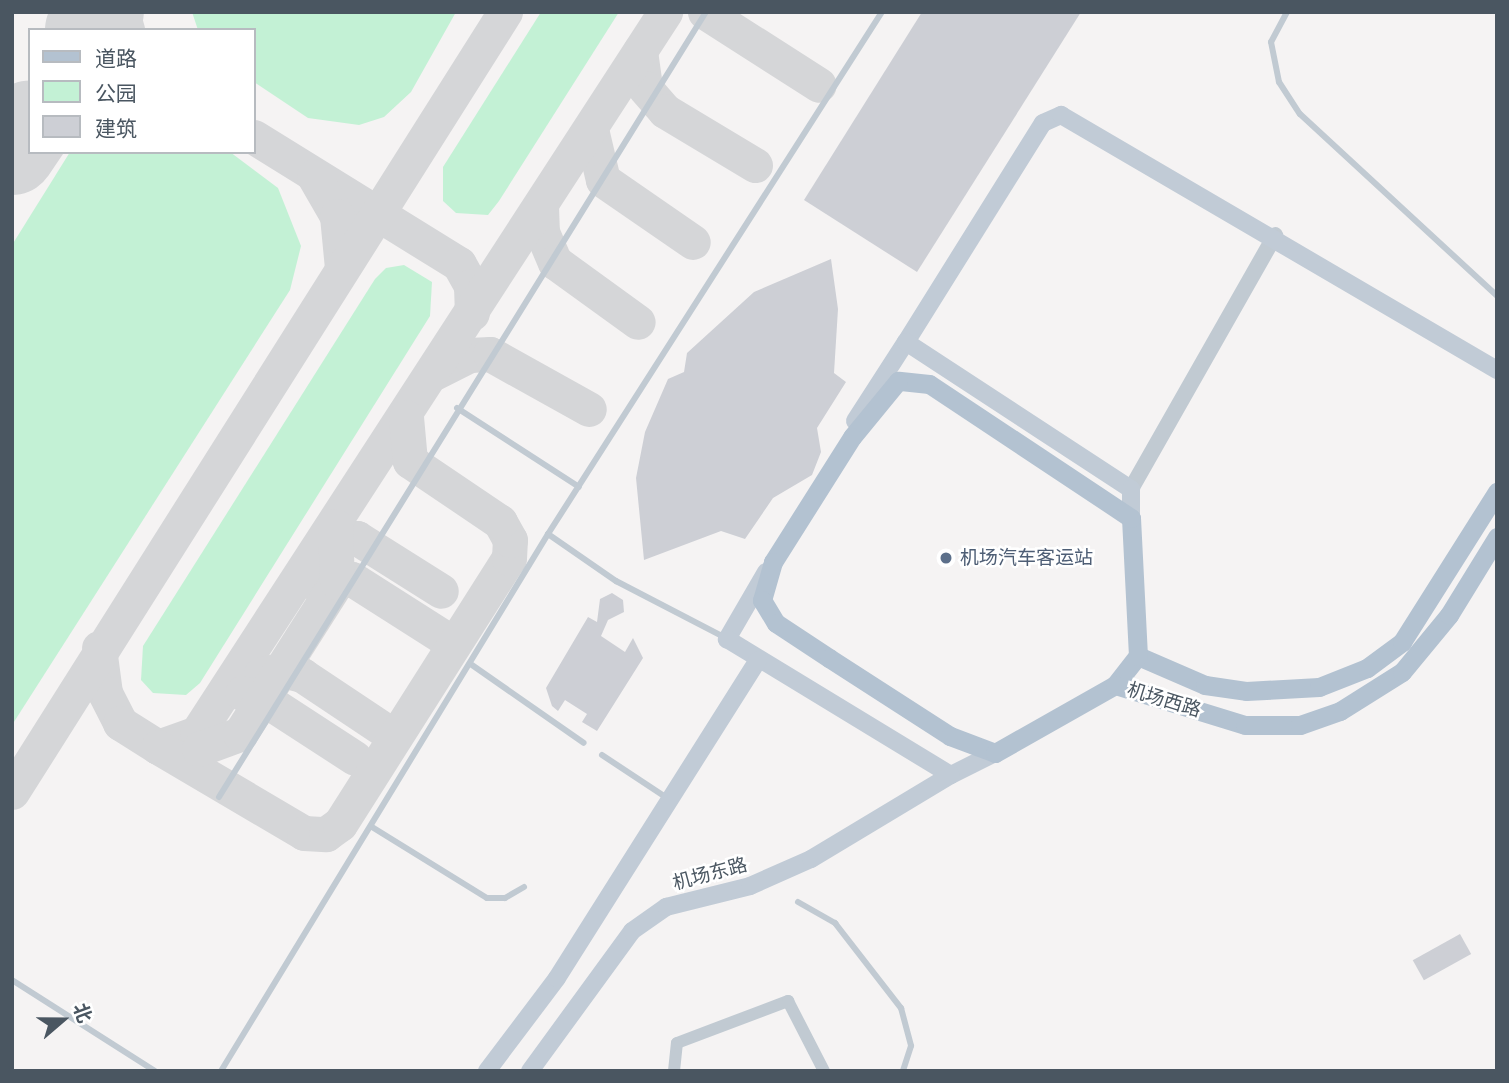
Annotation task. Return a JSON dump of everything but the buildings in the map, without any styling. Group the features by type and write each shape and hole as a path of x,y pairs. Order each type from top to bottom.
{"main road":[{"path":"951,775 727,639 906,342 1051,117 1071,117 1275,235 1497,370"},
{"path":"906,342 1131,489 1138,656 1115,685"},
{"path":"995,753 950,736 776,622 762,600 773,562 852,437 898,381 929,384 1131,518"},
{"path":"1138,656 1205,685 1246,691 1319,687 1367,668 1402,642 1497,492"},
{"name":"机场西路","path":"951,775 1115,685 1245,725 1300,725 1340,711 1402,672 1449,614 1497,537"},
{"path":"487,1071 557,978 672,800 758,660"},
{"name":"机场东路","path":"530,1071 632,931 666,907 750,886 811,859 951,775"}],"street":[{"path":"1131,489 1275,235"},
{"path":"674,1071 677,1043 788,1001 824,1071"}],"lane":[{"path":"219,797 457,408 555,262 706,12"},
{"path":"221,1071 472,665 548,534 882,12"},
{"path":"1287,12 1271,42 1279,82 1300,114 1497,296"},
{"path":"457,408 579,487"},
{"path":"548,534 616,581 727,639"},
{"path":"472,665 584,743"},
{"path":"602,755 672,800"},
{"path":"372,827 487,898 505,898 524,887"},
{"path":"798,902 835,923 901,1009 911,1046 903,1071"},
{"path":"12,980 155,1071"}],"green space":[{"path":"192,12 456,12 411,92 384,117 359,125 308,118 256,83 256,28 197,28"},
{"path":"541,12 619,12 488,215 456,213 443,201 443,167"},
{"path":"69,154 233,154 278,188 301,246 290,290 12,725 12,245"},
{"path":"404,265 432,282 430,316 200,683 186,695 153,693 141,680 143,646 375,279 386,268"}],"taxiway":[{"path":"122,12 126,28"},
{"path":"12,792 505,12"},
{"path":"99,648 105,693 120,723 158,747 197,733 665,12"},
{"path":"705,12 819,85"},
{"path":"640,51 645,88 665,111 755,165"},
{"path":"591,129 603,180 693,242"},
{"path":"256,138 459,264 471,286 472,313"},
{"path":"314,176 337,216 342,268"},
{"path":"541,206 542,232 555,262 638,322"},
{"path":"434,373 469,355 490,354 589,409"},
{"path":"158,747 304,833 326,834 340,824 509,558 510,540 500,522 410,461 406,417"},
{"path":"199,749 240,734 337,582 335,526"},
{"path":"326,538 357,538 441,591"},
{"path":"316,584 352,579 443,637"},
{"path":"261,674 282,670 302,675 386,731"},
{"path":"242,693 264,699 355,758"}],"runway":[{"path":"90,28 100,12"},
{"path":"12,151 28,127"}],"place":[{"name":"机场汽车客运站","path":"946,558"}]}
